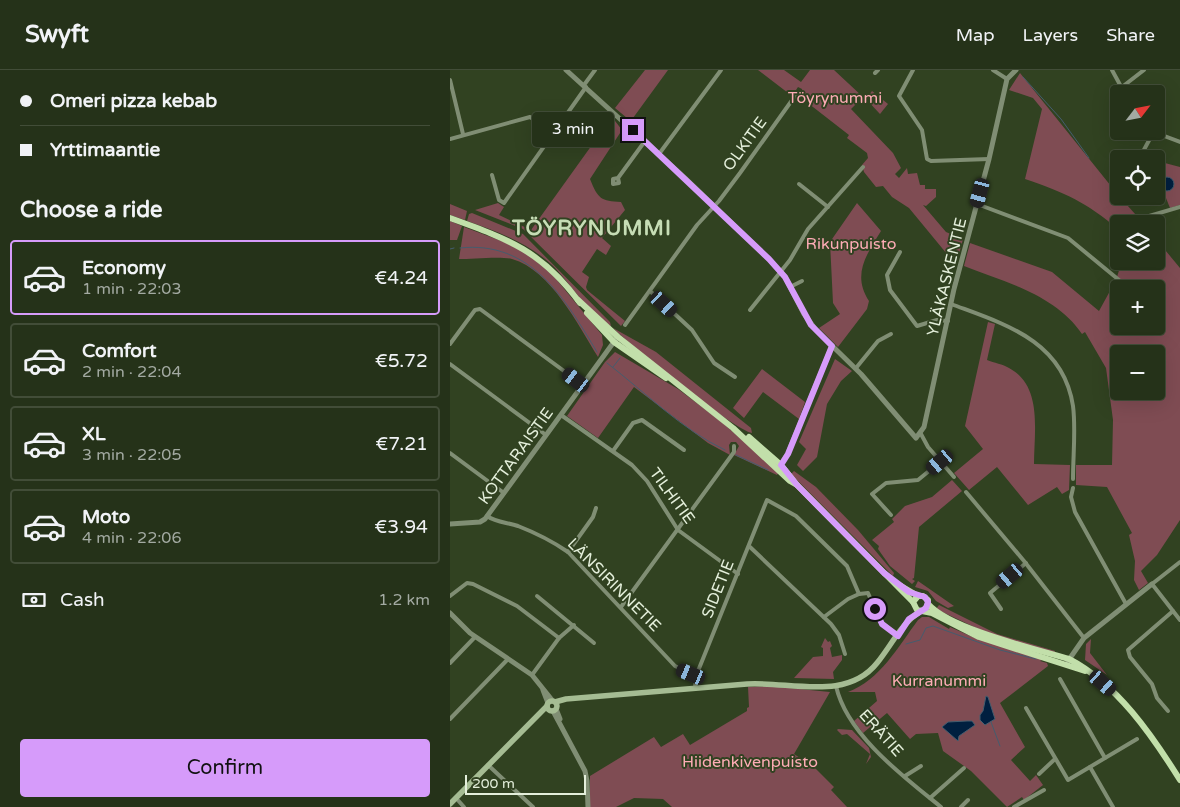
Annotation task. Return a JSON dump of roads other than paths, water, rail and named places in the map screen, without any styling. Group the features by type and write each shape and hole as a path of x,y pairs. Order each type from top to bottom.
{"main road":[{"path":"450,218 527,250 554,272 598,326 616,339 636,359 670,379 734,428 779,467 913,604 979,637 1067,662 1088,672 1119,698 1158,746 1180,780"},
{"path":"884,573 909,592 925,597 924,608 909,619"},
{"path":"450,804 536,719 552,706 571,699 767,683 836,686 851,683 869,672 898,636 909,619 913,604 918,596"}],"street":[{"path":"566,70 715,206 780,271 808,320 856,368 910,432 916,438 921,434 940,462 954,477"},
{"path":"492,174 499,200 504,203 595,70"},
{"path":"659,154 721,70"},
{"path":"912,70 899,96 922,130 928,159 989,159"},
{"path":"993,70 1007,79 1016,70"},
{"path":"1112,70 1121,85"},
{"path":"1125,85 1144,70"},
{"name":"YLÄKASKENTIE","path":"921,434 1007,79"},
{"path":"450,80 463,134"},
{"name":"OLKITIE","path":"625,325 697,225 715,206 795,96"},
{"path":"450,139 530,117 554,132"},
{"path":"1165,137 1180,142"},
{"path":"618,178 645,141"},
{"path":"750,310 795,252 808,229 862,168"},
{"path":"799,184 828,207"},
{"path":"977,204 1068,238 1119,280"},
{"path":"1153,215 1180,207"},
{"path":"900,252 887,275 890,290 917,326 937,320 948,321"},
{"path":"790,287 802,282"},
{"path":"650,291 692,330 714,363 735,377"},
{"path":"951,304 1022,332 1036,342 1056,364 1068,387 1073,406 1073,478"},
{"path":"450,344 477,308 583,386"},
{"path":"856,368 878,341 891,334"},
{"name":"KOTTARAISTIE","path":"488,516 616,339"},
{"path":"779,467 788,454 832,346"},
{"path":"450,364 546,435"},
{"name":"TILHITIE","path":"561,415 632,465 647,481 678,530 738,574"},
{"path":"613,451 633,423 642,420 684,450"},
{"path":"621,607 734,452 734,446"},
{"path":"450,454 504,493"},
{"path":"891,516 872,494 886,483 918,480 940,462"},
{"path":"1074,488 1071,497 1075,512 1126,604"},
{"path":"966,492 1026,563 1084,638"},
{"name":"SIDETIE","path":"695,688 696,676 750,547 767,500 796,516 847,566 859,594"},
{"path":"568,552 593,517 596,508"},
{"path":"450,524 480,522 488,516"},
{"name":"LÄNSIRINNETIE","path":"488,516 498,522 531,531 552,541 568,552 675,666 696,676"},
{"path":"750,547 824,617 839,635 846,654"},
{"path":"1067,662 1084,638 1180,562"},
{"path":"1000,609 990,593 1026,563"},
{"path":"450,596 467,583 473,584 517,606 559,638"},
{"path":"1152,584 1180,620"},
{"path":"824,617 848,599 868,592 880,622 898,636"},
{"path":"538,596 594,643"},
{"path":"1168,711 1158,700 1152,684 1130,657 1128,650 1173,611"},
{"path":"450,613 458,624 532,676 542,687 587,776 588,807"},
{"path":"532,676 559,638 574,625"},
{"path":"450,663 475,637"},
{"path":"450,719 508,659"},
{"path":"1060,680 1105,758"},
{"name":"ERÄTIE","path":"836,686 854,727 897,769 941,807"},
{"path":"1026,708 1068,780 1137,739"},
{"path":"1039,774 1055,759"},
{"path":"488,765 533,807"},
{"path":"905,776 921,766"},
{"path":"1090,767 1112,805 1104,807"},
{"path":"930,798 964,768"},
{"path":"1014,807 1044,790"},
{"path":"456,798 464,807"},
{"path":"960,807 968,800"}],"water":[{"path":"1165,177 1170,177 1174,181 1174,187 1170,191 1165,191"},
{"path":"986,696 995,719 985,725 980,720 980,715 983,711"},
{"path":"972,721 975,725 959,736 958,741 942,727 948,722"}],"waterway":[{"path":"1023,77 1061,119 1089,158"},
{"path":"450,249 454,248"},
{"path":"460,248 485,248 507,253 526,263 543,277 558,294 572,312 597,352"},
{"path":"613,367 620,358"},
{"path":"607,363 693,432 725,450"},
{"path":"736,455 768,470"},
{"path":"906,644 920,640 926,628 933,626 1000,650 1036,659"},
{"path":"991,722 1000,746"}],"district":[{"name":"TÖYRYNUMMI","path":"592,228"}],"park label":[{"name":"Töyrynummi","path":"835,98"},
{"name":"Rikunpuisto","path":"851,244"},
{"name":"Kurranummi","path":"939,681"},
{"name":"Hiidenkivenpuisto","path":"750,762"}]}
